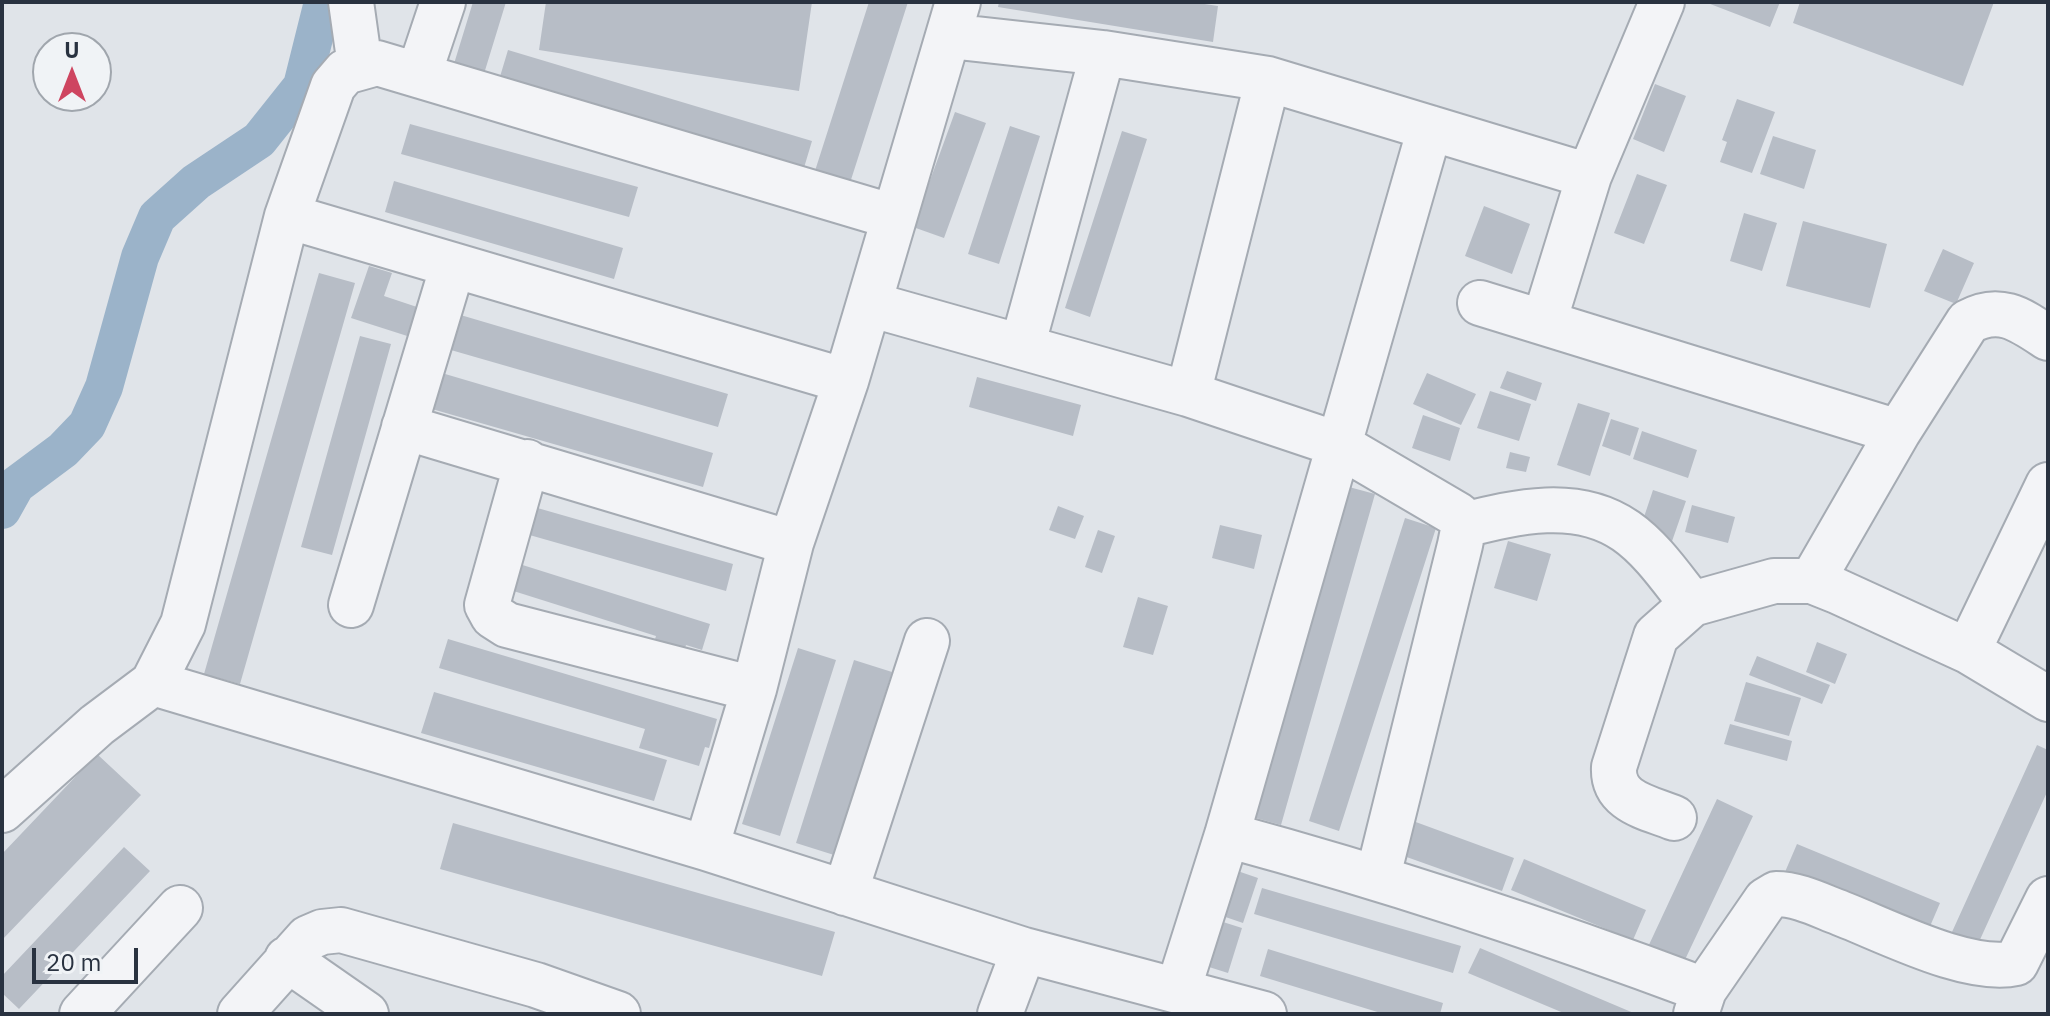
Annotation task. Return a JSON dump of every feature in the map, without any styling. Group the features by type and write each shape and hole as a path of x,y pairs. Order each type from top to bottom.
{"street":[{"path":"419,74 443,2"},
{"path":"1544,322 1589,176 1662,2"},
{"path":"351,5 360,66"},
{"path":"706,848 754,689 791,543 846,381 954,19 1103,53 1268,79 1589,176"},
{"path":"1022,347 1103,53"},
{"path":"2,810 97,725 153,683 183,624 287,216 333,86 345,72 377,63 419,74 894,217"},
{"path":"1188,394 1268,79"},
{"path":"1178,990 1227,835 1430,128"},
{"path":"287,216 846,381"},
{"path":"351,605 453,265"},
{"path":"1480,303 1898,432"},
{"path":"869,304 1188,394 1337,444 1450,508 1464,525"},
{"path":"1812,581 1898,432 1968,322 1981,315 2008,314 2048,338"},
{"path":"404,427 791,543"},
{"path":"527,462 492,580 487,605 493,616 507,625 754,689"},
{"path":"1968,651 2048,485"},
{"path":"1464,525 1522,510 1563,510 1594,517 1624,529 1643,545 1692,604"},
{"path":"1378,876 1464,525"},
{"path":"1674,818 1625,798 1616,788 1614,767 1656,636 1692,604 1774,581 1812,581 1968,651 2048,699"},
{"path":"845,893 927,641"},
{"path":"153,683 706,848 1024,950 1264,1014"},
{"path":"1227,835 1378,876 1578,943 1700,1002 1766,900 1776,894 1804,899 1966,962 1995,968 2016,963 2048,899"},
{"path":"82,1014 180,908"},
{"path":"240,1014 308,938 322,932 341,930 528,999 618,1014"},
{"path":"1000,1014 1024,950"},
{"path":"287,959 366,1014"}],"building":[{"path":"473,2 506,2 483,77 453,67"},
{"path":"546,2 812,2 799,91 539,50"},
{"path":"869,2 908,2 849,186 814,174"},
{"path":"999,2 1191,2 1218,6 1213,42 998,7"},
{"path":"1705,2 1780,2 1770,27"},
{"path":"1800,2 1994,2 1963,86 1793,23"},
{"path":"508,50 812,141 803,171 499,80"},
{"path":"1655,84 1686,96 1664,152 1633,139"},
{"path":"1737,99 1775,112 1752,173 1720,162 1727,142 1722,140"},
{"path":"955,112 986,123 944,238 913,227"},
{"path":"410,124 638,187 629,217 401,154"},
{"path":"1010,126 1040,136 999,264 968,254"},
{"path":"1122,131 1147,139 1090,317 1065,308"},
{"path":"1773,136 1816,150 1804,189 1760,174"},
{"path":"1637,174 1667,185 1644,244 1614,233"},
{"path":"394,181 623,248 614,279 385,212"},
{"path":"1484,206 1530,224 1512,274 1465,256"},
{"path":"1744,213 1777,223 1762,271 1730,261"},
{"path":"1803,221 1887,244 1870,308 1786,286"},
{"path":"1943,249 1974,263 1956,304 1924,291"},
{"path":"369,266 392,273 384,296 435,313 426,342 351,318"},
{"path":"319,273 355,283 240,684 204,674"},
{"path":"447,311 728,394 718,427 437,346"},
{"path":"360,336 391,344 332,555 301,547"},
{"path":"435,371 713,453 703,487 425,407"},
{"path":"1507,371 1542,383 1536,401 1500,388"},
{"path":"1427,373 1476,394 1461,425 1413,404"},
{"path":"977,377 1081,405 1073,436 969,407"},
{"path":"1490,391 1531,404 1519,441 1477,428"},
{"path":"1578,403 1610,413 1590,476 1557,465"},
{"path":"1423,415 1460,428 1450,461 1412,448"},
{"path":"1611,419 1639,428 1630,456 1602,446"},
{"path":"1642,431 1697,450 1688,478 1633,459"},
{"path":"1510,452 1530,457 1526,472 1506,468"},
{"path":"1349,487 1375,494 1281,825 1256,818"},
{"path":"1653,490 1686,501 1670,547 1638,535"},
{"path":"527,505 733,564 726,591 519,532"},
{"path":"1692,505 1735,517 1728,543 1685,532"},
{"path":"1058,506 1084,516 1075,539 1049,530"},
{"path":"1405,518 1436,528 1339,831 1309,821"},
{"path":"1220,525 1262,535 1254,569 1212,558"},
{"path":"1098,530 1115,536 1102,573 1085,567"},
{"path":"1508,541 1551,554 1537,601 1494,588"},
{"path":"513,562 710,624 702,650 686,645 680,664 650,655 656,636 504,588"},
{"path":"1138,597 1168,606 1153,655 1123,647"},
{"path":"448,639 717,719 709,748 705,747 699,766 639,748 645,729 439,668"},
{"path":"1817,642 1847,654 1835,684 1806,672"},
{"path":"798,648 836,660 780,836 742,824"},
{"path":"1757,656 1830,685 1822,704 1749,675"},
{"path":"854,660 892,672 834,855 796,843"},
{"path":"1746,682 1801,698 1789,736 1734,721"},
{"path":"434,692 667,760 654,801 421,733"},
{"path":"1730,724 1792,741 1787,761 1724,744"},
{"path":"2037,745 2048,750 2048,790 1973,955 1947,943"},
{"path":"97,754 141,795 2,940 2,854"},
{"path":"1717,799 1753,816 1682,966 1647,949"},
{"path":"1413,821 1514,858 1502,891 1401,855"},
{"path":"453,823 835,932 822,976 440,869"},
{"path":"1797,844 1940,903 1925,938 1782,879"},
{"path":"124,847 150,871 19,1009 2,993 2,976"},
{"path":"1524,859 1646,910 1633,940 1511,890"},
{"path":"1220,865 1258,878 1243,923 1205,910"},
{"path":"1262,888 1461,946 1453,973 1254,914"},
{"path":"1204,916 1242,928 1228,973 1190,961"},
{"path":"1480,948 1636,1014 1566,1014 1468,973"},
{"path":"1268,949 1443,1003 1440,1014 1384,1014 1260,976"}],"waterway":[{"path":"2,510 16,485 63,450 87,425 104,387 140,257 157,217 196,182 259,140 302,86 323,2"}]}
